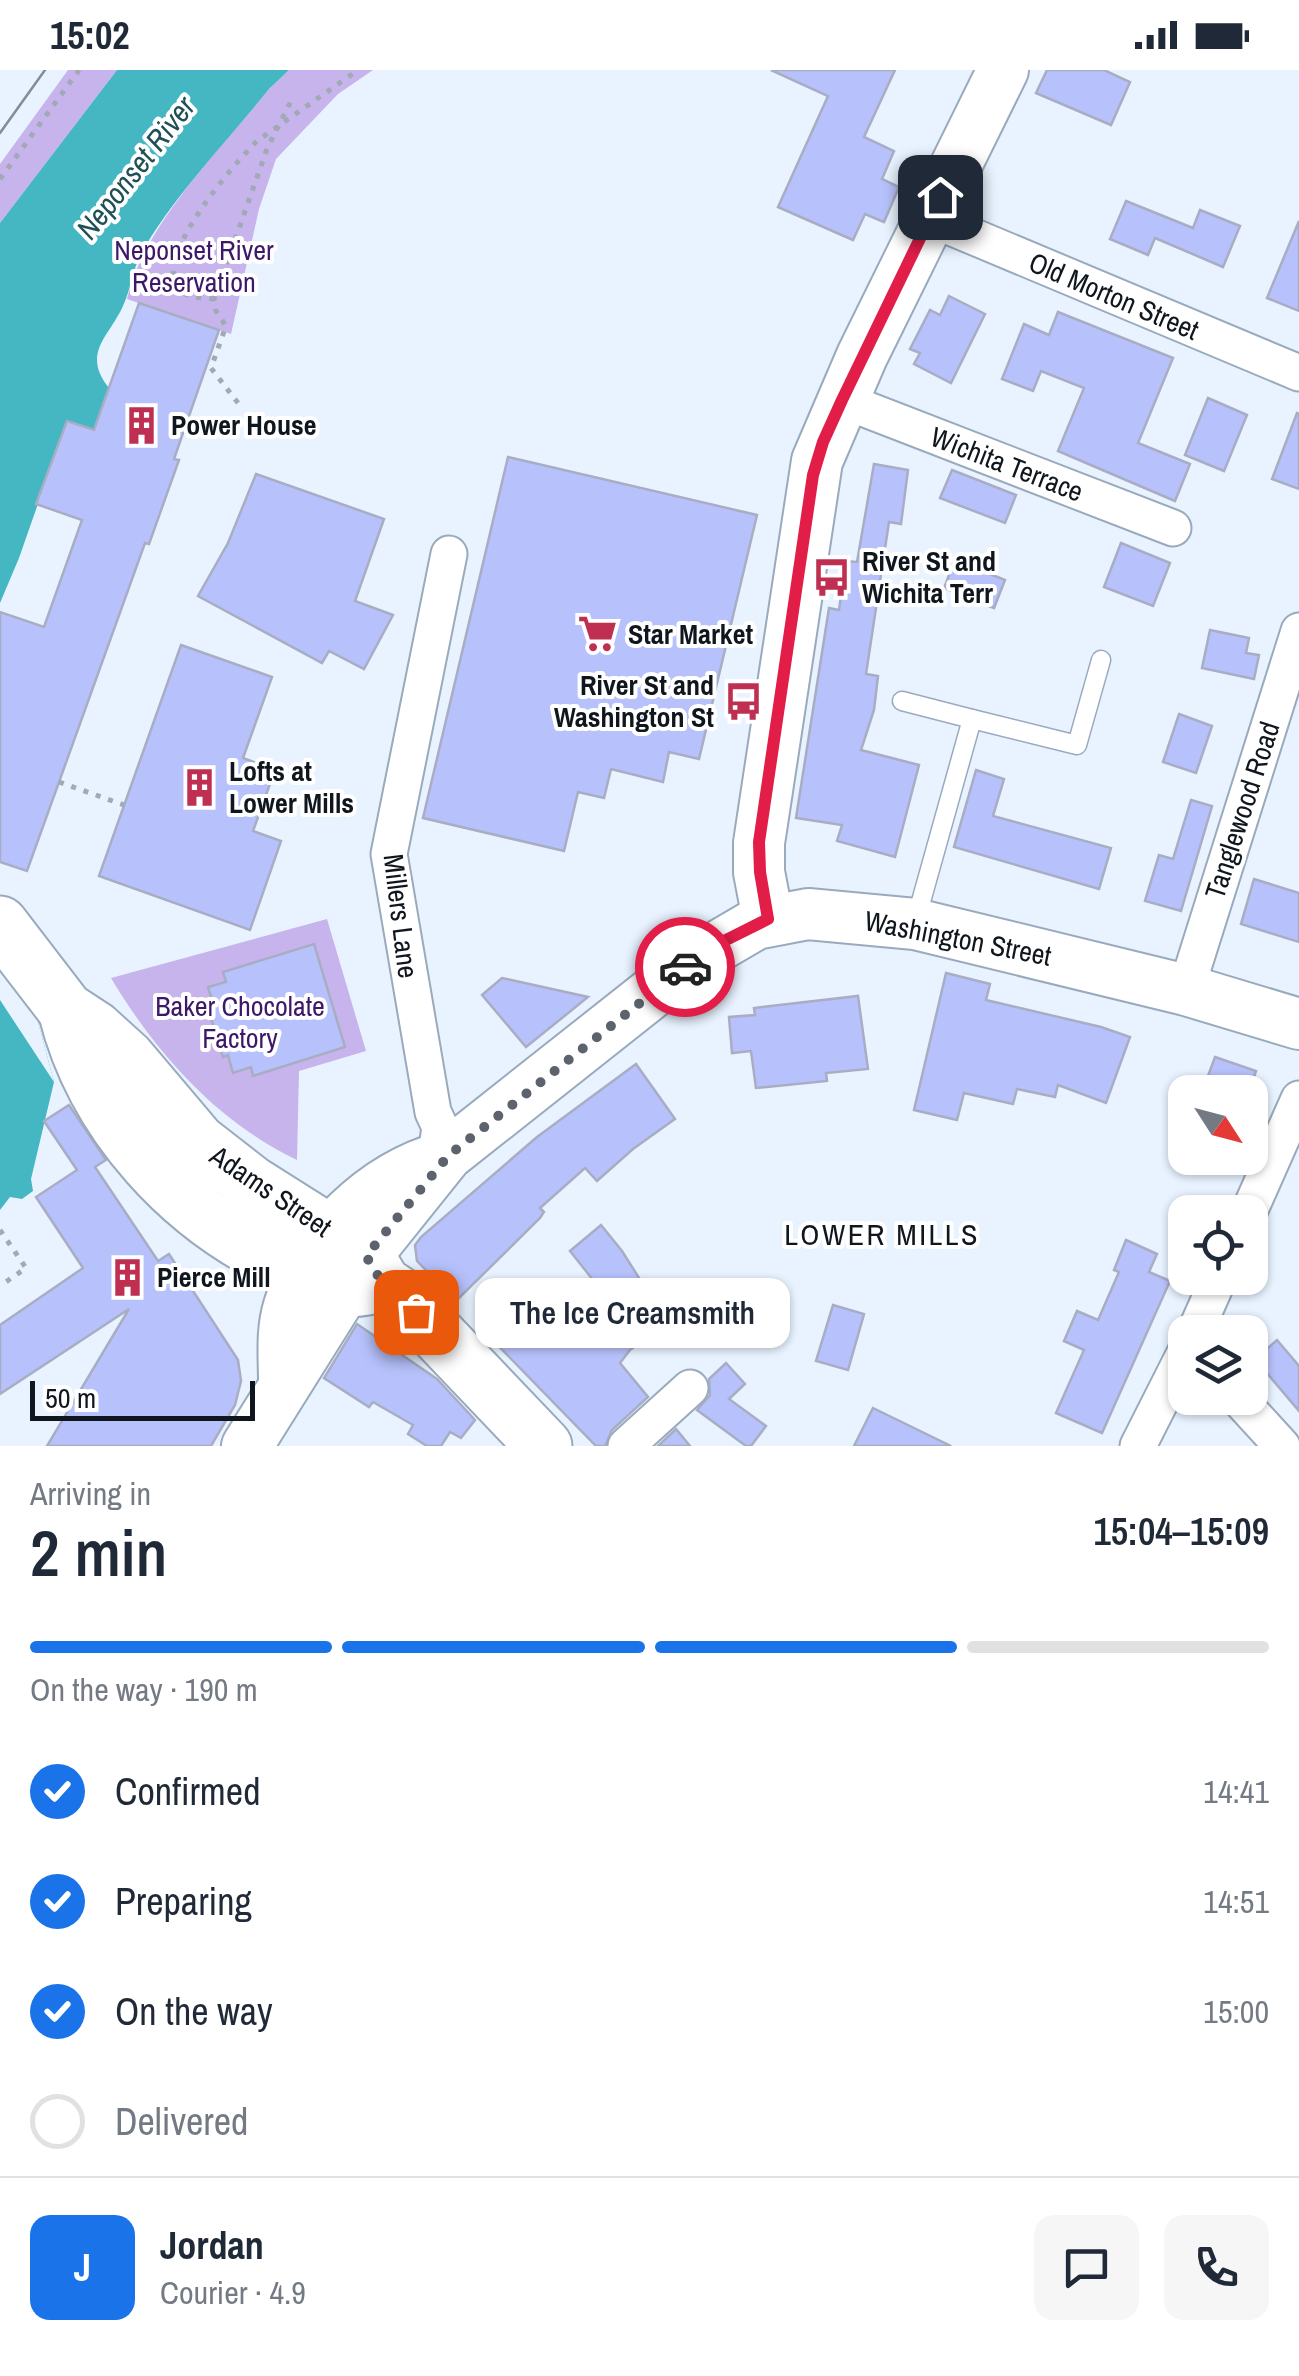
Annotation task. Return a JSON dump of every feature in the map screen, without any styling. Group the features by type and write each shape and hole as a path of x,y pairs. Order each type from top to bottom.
{"main road":[{"path":"768,919 760,872 761,827 813,475 842,400 1003,70"},
{"name":"Washington Street","path":"346,1267 448,1156 690,962 768,919 817,914 915,924 1186,990 1299,1024"},
{"name":"Adams Street","path":"8,933 66,1010 94,1085 157,1174 187,1203 270,1258 346,1267"},
{"path":"346,1267 401,1296 544,1446"},
{"name":"Adams Street","path":"246,1446 284,1382 284,1328 289,1307 346,1267"}],"street":[{"name":"Old Morton Street","path":"929,218 1299,373"},
{"name":"Wichita Terrace","path":"842,400 1173,528"},
{"name":"Millers Lane","path":"448,1156 438,1141 440,1127 429,1094 389,854 449,554"},
{"name":"Tanglewood Road","path":"1186,990 1299,631"},
{"path":"1259,1195 1288,1147 1299,1099"},
{"path":"1138,1446 1168,1387"},
{"path":"626,1446 690,1388"},
{"path":"1254,1415 1282,1446"}],"lane":[{"path":"902,701 1076,745 1101,660"},
{"path":"915,924 972,719"}],"path":[{"path":"0,179 79,70"},
{"path":"214,299 181,292 170,271 180,242 244,154 279,124 358,70"},
{"path":"238,403 211,368 226,326 216,311 214,299 267,148 293,97"},
{"path":"59,782 124,805"},
{"path":"0,1230 26,1268 0,1286"}],"green space":[{"path":"68,70 117,70 0,223 0,164"},
{"name":"Neponset River Reservation","path":"289,70 373,70 338,94 276,159 259,209 231,334 127,299 149,244 186,188"},
{"name":"Baker Chocolate Factory","path":"327,919 366,1051 299,1071 297,1160 241,1126 191,1083 148,1033 111,978"}],"water":[{"name":"Neponset River","path":"117,70 289,70 184,191 141,254 123,306 97,355 101,376 109,388 94,430 67,421 0,603 0,223"},
{"path":"0,921 14,932 54,1082 31,1179 33,1191 22,1199 10,1197 0,1210"}],"pier":[{"path":"0,921 14,932 54,1082 0,1000"}],"building":[{"path":"771,70 895,70 864,137 894,151 882,179 899,187 884,222 865,214 853,240 778,207 828,96"},
{"path":"1047,70 1104,70 1130,82 1111,125 1036,93"},
{"path":"1126,201 1193,228 1200,210 1240,226 1223,267 1155,238 1148,255 1110,239"},
{"path":"1299,221 1299,311 1267,298"},
{"path":"949,296 985,314 951,383 914,364 920,353 910,349 930,310 940,315"},
{"path":"139,303 219,330 174,459 179,460 149,544 145,543 27,871 0,862 0,612 44,627 82,520 36,504 67,421 94,430"},
{"path":"1058,312 1173,358 1138,443 1190,464 1175,501 1058,451 1084,388 1041,371 1033,391 1002,379 1024,324 1049,335"},
{"path":"1208,398 1247,415 1224,471 1185,455"},
{"path":"1299,414 1299,489 1272,479"},
{"name":"Star Market","path":"508,457 757,515 699,759 669,752 663,782 611,769 604,798 578,792 564,851 423,818"},
{"path":"874,464 908,470 901,524 889,522 866,674 878,676 874,710 861,750 919,765 895,857 837,841 842,825 796,818 829,608 839,610 846,561 857,562"},
{"path":"952,470 1016,495 1005,523 940,498"},
{"path":"256,474 384,519 355,601 393,615 364,669 329,651 322,663 198,596 228,543"},
{"path":"1121,543 1170,563 1153,606 1104,587"},
{"path":"955,560 1005,580 994,608 944,588"},
{"path":"1210,630 1249,638 1246,653 1259,655 1254,679 1202,668"},
{"name":"Lofts at Lower Mills","path":"181,645 272,677 243,758 275,770 253,831 281,841 250,930 99,876"},
{"path":"1179,714 1212,726 1196,773 1163,762"},
{"path":"976,770 1004,779 993,816 1111,848 1099,889 954,847"},
{"path":"1191,800 1212,806 1181,911 1145,901 1159,855 1173,859"},
{"path":"1254,879 1299,893 1299,942 1241,924"},
{"path":"314,944 345,1047 253,1076 251,1067 233,1073 228,1055 223,1057 208,1008 214,1006 208,987 226,982 223,972"},
{"path":"946,973 990,984 986,1000 1130,1037 1106,1103 1058,1085 1055,1097 1017,1089 1013,1104 964,1093 957,1120 914,1110"},
{"path":"502,978 588,997 526,1047 482,995"},
{"path":"858,996 868,1069 826,1073 827,1081 756,1088 751,1051 732,1053 729,1017 755,1015 754,1008"},
{"path":"1215,1057 1256,1071 1255,1075 1208,1075"},
{"path":"636,1064 675,1119 597,1181 585,1168 540,1208 544,1212 540,1218 456,1301 417,1261 415,1245 421,1237 537,1137"},
{"name":"Pierce Mill","path":"69,1105 106,1160 95,1167 158,1261 169,1254 238,1360 241,1381 235,1405 211,1446 47,1446 129,1309 0,1394 0,1325 83,1268 36,1197 77,1170 44,1121"},
{"path":"601,1225 667,1322 630,1350 620,1363 648,1397 612,1430 605,1446 596,1446 478,1325 530,1283 558,1314 597,1285 570,1251"},
{"path":"1126,1240 1157,1254 1149,1272 1168,1280 1168,1285 1102,1433 1056,1413 1084,1350 1064,1341 1077,1311 1098,1320 1119,1272 1114,1270"},
{"path":"833,1305 864,1314 848,1370 816,1361"},
{"path":"357,1324 437,1379 475,1420 461,1438 450,1432 441,1446 427,1446 408,1434 413,1425 373,1402 369,1407 324,1378"},
{"path":"1277,1340 1299,1366 1299,1411 1268,1374 1268,1348"},
{"path":"726,1363 745,1384 729,1399 766,1426 751,1446 697,1410 710,1395 709,1379"},
{"path":"873,1408 951,1446 854,1446"},
{"path":"676,1429 690,1446 658,1446"}],"tram line":[{"path":"0,133 45,70"}],"way so far":[{"path":"416,1312 383,1284 366,1256 448,1156 685,967"}],"place":[{"name":"Power House","path":"141,425"},
{"name":"River St and Wichita Terr","path":"832,577"},
{"name":"Star Market","path":"598,634"},
{"name":"River St and Washington St","path":"744,701"},
{"name":"Lofts at Lower Mills","path":"199,787"},
{"name":"Pierce Mill","path":"127,1277"},
{"name":"The Ice Creamsmith","path":"416,1312"}],"district":[{"name":"LOWER MILLS","path":"882,1235"}],"route":[{"path":"685,967 714,946 768,919 759,842 813,475 842,400 940,197"}]}
